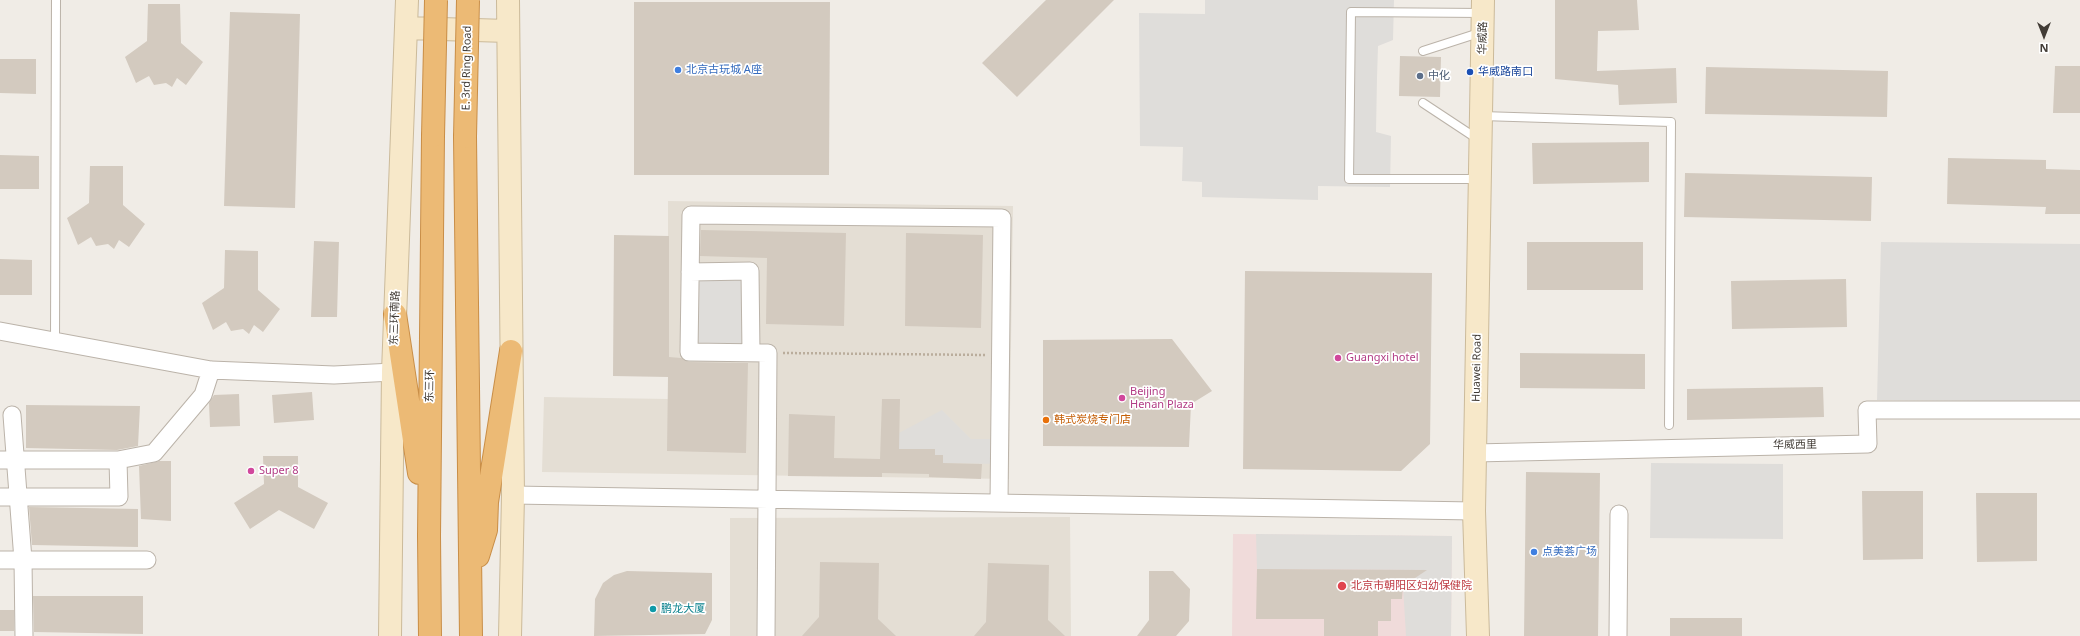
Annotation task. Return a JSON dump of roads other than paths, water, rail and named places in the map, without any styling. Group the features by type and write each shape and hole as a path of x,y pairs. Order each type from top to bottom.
{"highway":[{"name":"东三环","path":"430,636 429,536 433,136 436,0"},
{"name":"E. 3rd Ring Road","path":"468,0 465,137 471,578"},
{"path":"395,314 429,536"},
{"path":"471,636 471,578 486,530 487,502 511,351"}],"street":[{"name":"东三环南路","path":"390,636 392,372 407,0"},
{"path":"508,0 513,495 510,636"},
{"name":"华威路","path":"1482,116 1483,15"},
{"path":"407,28 508,31"},
{"name":"Huawei Road","path":"1478,636 1474,511 1482,116"},
{"path":"766,636 768,353 689,352 690,215 1002,218 999,503"},
{"path":"690,272 750,271 751,353"},
{"path":"0,331 211,370 334,375 392,372"},
{"path":"8,460 118,460 154,453 203,395 211,370"},
{"name":"华威西里","path":"1475,453 1868,444 1867,410 2080,410"},
{"path":"12,415 8,460 18,497 23,560 24,636"},
{"path":"0,497 119,497 118,460"},
{"path":"513,495 1474,511"},
{"path":"1618,636 1619,514"},
{"path":"0,560 147,560"}],"lane":[{"path":"56,0 56,342"},
{"path":"1481,180 1350,179 1351,12 1483,15"},
{"path":"1423,51 1483,15"},
{"path":"1423,102 1481,141"},
{"path":"1482,116 1671,122 1669,425"}],"place":[{"name":"北京古玩城 A座","path":"678,70"},
{"name":"华威路南口","path":"1470,72"},
{"name":"中化","path":"1420,76"},
{"name":"Guangxi hotel","path":"1338,358"},
{"name":"Beijing Henan Plaza","path":"1122,398"},
{"name":"韩式炭烧专门店","path":"1046,420"},
{"name":"Super 8","path":"251,471"},
{"name":"点美荟广场","path":"1534,552"},
{"name":"北京市朝阳区妇幼保健院","path":"1342,586"},
{"name":"鹏龙大厦","path":"653,609"}]}
